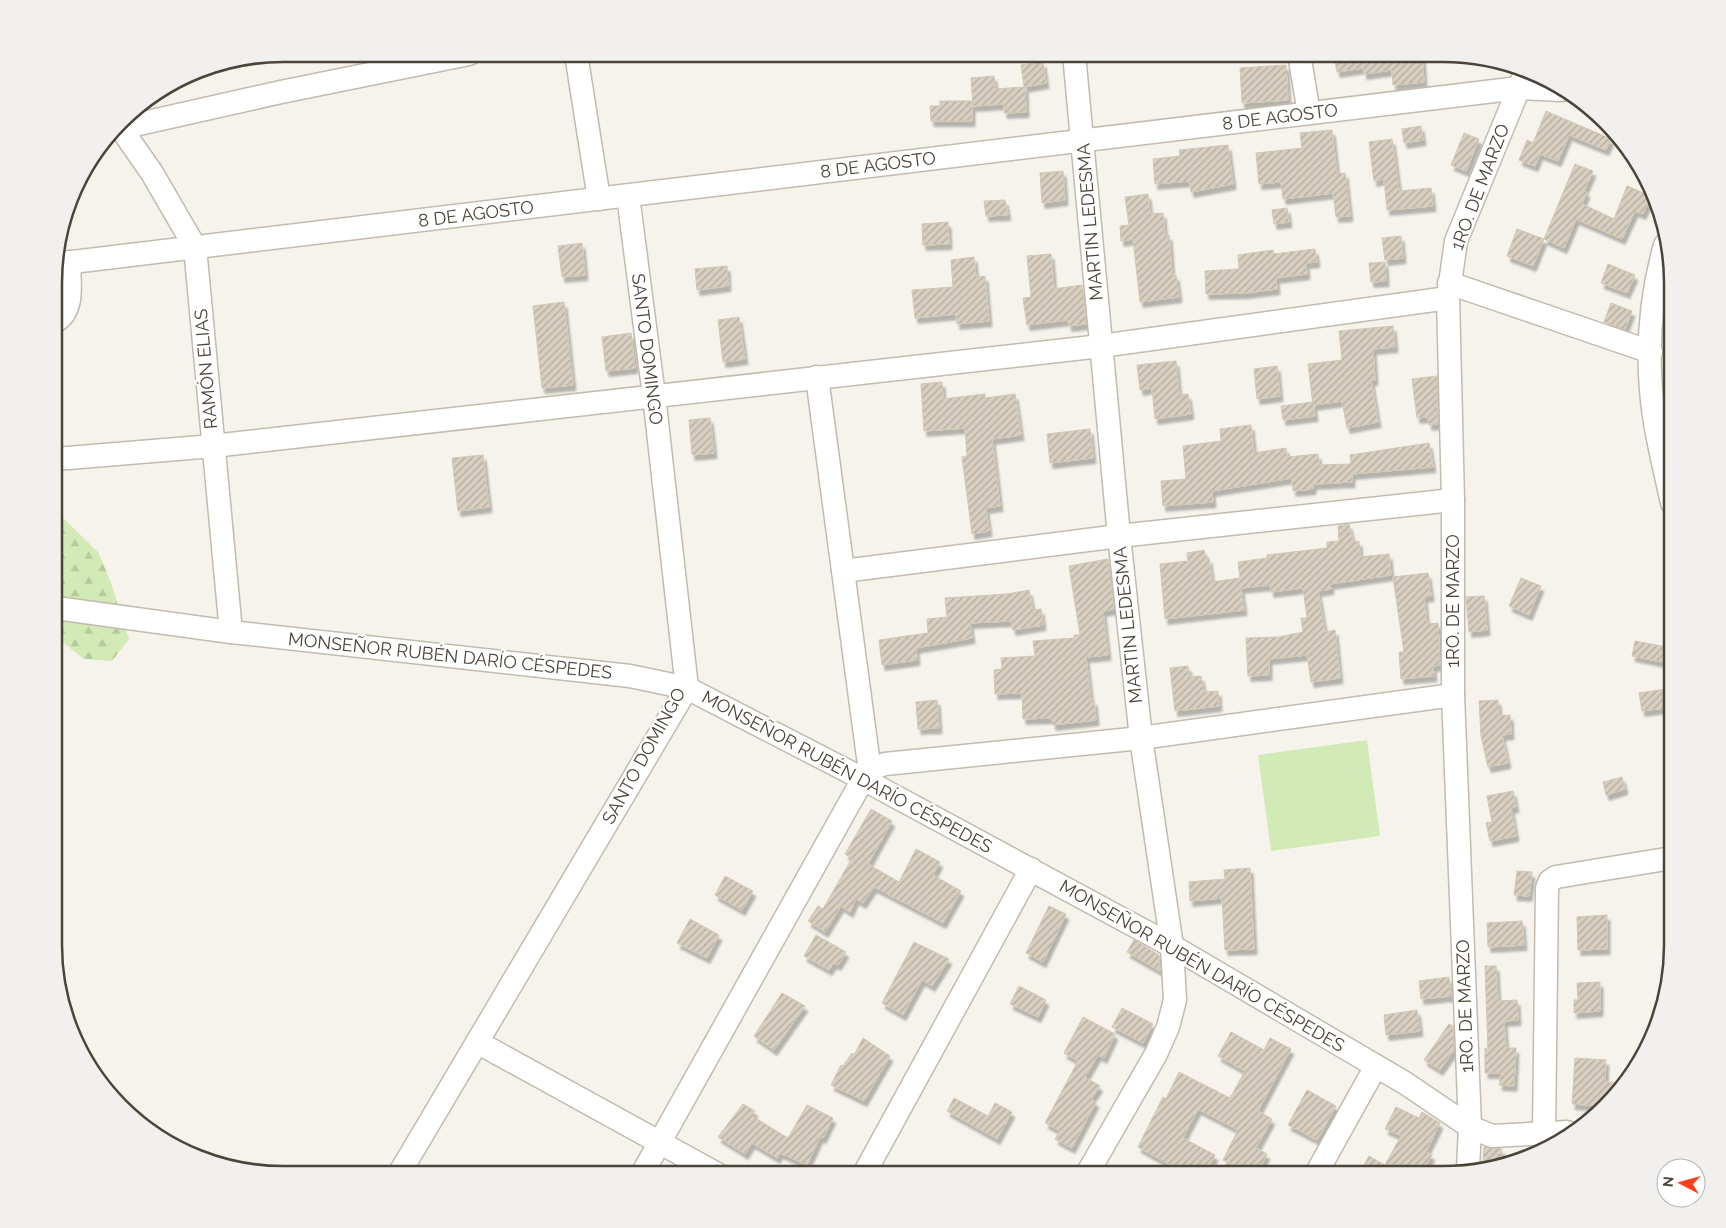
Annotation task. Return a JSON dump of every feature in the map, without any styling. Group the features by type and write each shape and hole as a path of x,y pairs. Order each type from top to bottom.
{"street":[{"path":"128,126 281,92 424,63"},
{"path":"577,63 599,199"},
{"name":"MARTIN LEDESMA","path":"1075,63 1119,536 1141,738 1172,946 1175,1000 1168,1027 1156,1054 1092,1166"},
{"path":"1301,63 1309,113"},
{"name":"8 DE AGOSTO","path":"63,263 1309,113 1523,79"},
{"name":"1RO. DE MARZO","path":"1468,1164 1470,1127 1453,695 1454,500 1448,290 1456,241 1523,79"},
{"name":"RAMÓN ELIAS","path":"123,132 152,173 195,247 231,632"},
{"name":"SANTO DOMINGO","path":"404,1166 687,688 654,396 628,196"},
{"path":"1662,257 1656,282 1651,320 1651,389 1664,460"},
{"path":"62,317 69,306 63,269"},
{"path":"62,459 213,446 1101,346 1448,290 1651,352"},
{"path":"818,378 843,571 866,776"},
{"path":"843,571 1119,536 1454,500"},
{"name":"MONSEÑOR RUBÉN DARÍO CÉSPEDES","path":"62,609 231,632 630,676 687,688 866,776 1172,946 1405,1083 1470,1127 1492,1136 1558,1133"},
{"path":"647,1166 866,776 874,768 885,764 1141,738 1453,695"},
{"path":"1544,1134 1547,888 1550,881 1556,877 1664,859"},
{"path":"868,1166 1031,869"},
{"path":"477,1042 662,1141 704,1166"},
{"path":"1320,1166 1376,1066"}],"green space":[{"path":"62,517 98,552 110,580 129,639 112,661 84,659 62,642"},
{"path":"1367,740 1380,836 1271,851 1258,755"}],"building":[{"path":"1043,63 1046,83 1024,87 1021,65"},
{"path":"1336,63 1423,63 1424,82 1393,85 1392,70 1364,74 1363,68 1337,72"},
{"path":"1286,65 1288,100 1242,103 1240,68"},
{"path":"994,76 995,89 1025,87 1026,112 1004,113 1004,104 973,106 971,78"},
{"path":"940,101 972,101 972,121 931,121 930,106 940,106"},
{"path":"1546,111 1611,140 1606,150 1569,135 1558,161 1540,154 1535,166 1519,160 1527,140 1533,143"},
{"path":"1421,126 1423,140 1404,143 1402,129"},
{"path":"1332,130 1337,174 1345,173 1350,216 1336,217 1333,193 1283,199 1281,182 1259,184 1256,153 1302,148 1300,133"},
{"path":"1464,133 1479,139 1466,171 1451,165"},
{"path":"1392,139 1399,191 1431,188 1433,206 1387,210 1384,179 1374,181 1369,142"},
{"path":"1228,145 1233,184 1191,192 1189,181 1155,184 1153,159 1180,156 1179,150"},
{"path":"1575,164 1593,171 1584,191 1587,192 1582,204 1614,219 1627,186 1644,193 1648,202 1643,214 1635,211 1622,239 1576,219 1564,248 1544,239"},
{"path":"1063,171 1065,200 1042,203 1040,173"},
{"path":"1148,194 1150,214 1163,213 1165,236 1169,235 1172,275 1176,275 1179,297 1140,302 1133,239 1121,241 1120,226 1129,225 1125,197"},
{"path":"1005,200 1008,215 986,216 984,201"},
{"path":"1287,208 1289,222 1274,224 1272,210"},
{"path":"948,222 949,244 923,245 922,224"},
{"path":"1517,229 1544,239 1533,266 1507,256"},
{"path":"1401,236 1403,258 1385,260 1382,238"},
{"path":"582,243 585,275 562,277 558,246"},
{"path":"1315,249 1317,262 1306,263 1307,274 1276,278 1277,289 1246,293 1206,294 1205,271 1239,269 1238,255 1273,250 1274,254"},
{"path":"1051,254 1054,289 1082,285 1086,324 1069,326 1068,320 1027,325 1023,298 1031,297 1027,256"},
{"path":"974,257 976,277 985,276 989,321 957,324 956,314 915,318 912,290 953,287 951,260"},
{"path":"1385,262 1386,281 1371,282 1369,263"},
{"path":"1608,264 1635,275 1627,293 1601,283"},
{"path":"727,266 728,286 697,290 695,269"},
{"path":"564,302 573,385 542,388 533,306"},
{"path":"1611,303 1632,311 1625,329 1604,322"},
{"path":"739,317 745,359 723,362 718,320"},
{"path":"1393,326 1395,347 1373,349 1375,380 1371,380 1378,422 1347,428 1342,401 1313,405 1308,364 1342,360 1339,331"},
{"path":"631,333 635,368 606,371 602,337"},
{"path":"1176,361 1179,395 1188,394 1191,414 1155,419 1152,388 1140,390 1137,365"},
{"path":"1277,366 1280,396 1257,399 1254,369"},
{"path":"1437,376 1438,424 1429,425 1428,417 1417,418 1412,379"},
{"path":"942,382 943,399 985,394 985,398 1015,394 1021,435 992,439 1000,506 986,508 989,531 972,534 962,457 967,456 965,428 924,431 921,384"},
{"path":"1313,402 1315,416 1283,420 1281,406"},
{"path":"710,418 714,453 692,455 689,420"},
{"path":"1251,425 1254,453 1286,448 1287,457 1318,454 1319,465 1351,464 1350,455 1429,443 1433,467 1352,474 1352,482 1313,484 1313,489 1293,491 1292,478 1212,491 1213,502 1163,506 1161,481 1186,479 1183,446 1221,441 1220,429"},
{"path":"1090,429 1093,458 1050,463 1047,434"},
{"path":"483,455 489,507 458,511 452,458"},
{"path":"1349,524 1353,542 1359,541 1360,557 1389,554 1391,575 1330,584 1331,589 1318,591 1325,632 1335,630 1340,678 1311,682 1307,655 1269,659 1269,675 1248,676 1246,638 1279,637 1303,632 1301,618 1307,618 1303,588 1271,592 1270,585 1241,588 1244,610 1165,619 1160,564 1188,561 1187,553 1204,550 1206,559 1209,558 1212,582 1240,578 1238,562 1267,558 1267,555 1327,548 1327,542 1339,541 1338,526"},
{"path":"1108,559 1114,609 1103,611 1108,655 1086,657 1091,701 1094,700 1096,720 1053,725 1052,718 1023,719 1022,693 995,694 994,670 1002,669 1001,658 1035,656 1033,641 1074,638 1074,635 1080,635 1069,566"},
{"path":"1428,573 1431,596 1424,597 1427,624 1438,623 1440,665 1433,666 1434,676 1401,679 1399,652 1404,652 1393,577"},
{"path":"1521,578 1541,586 1529,615 1509,606"},
{"path":"1029,590 1033,610 1041,609 1043,625 1013,630 1011,621 970,623 972,638 916,648 917,660 882,665 879,640 928,633 927,619 947,617 945,598 1007,594"},
{"path":"1484,596 1487,630 1469,632 1466,597"},
{"path":"1635,641 1664,646 1664,662 1632,656"},
{"path":"1188,666 1190,677 1201,676 1204,692 1218,691 1219,706 1175,711 1170,668"},
{"path":"1664,689 1664,708 1642,711 1639,693"},
{"path":"937,700 939,728 918,729 916,702"},
{"path":"1498,700 1499,716 1510,715 1511,734 1502,735 1508,763 1488,767 1481,736 1479,701"},
{"path":"1622,777 1625,789 1606,795 1603,782"},
{"path":"1513,791 1516,807 1511,808 1516,836 1490,841 1486,823 1492,822 1487,796"},
{"path":"871,809 892,821 868,864 899,882 916,849 940,862 933,875 961,891 943,923 874,887 863,903 856,899 850,912 841,906 825,932 808,921 818,906 823,909 852,858 845,854"},
{"path":"1250,868 1254,949 1225,950 1222,898 1190,901 1189,882 1225,879 1224,870"},
{"path":"1517,871 1532,872 1529,896 1514,895"},
{"path":"725,876 753,891 742,910 715,895"},
{"path":"1049,906 1066,914 1043,962 1026,953"},
{"path":"1607,915 1607,949 1578,950 1577,917"},
{"path":"690,919 719,935 707,958 677,943"},
{"path":"1522,921 1524,945 1488,947 1487,923"},
{"path":"816,935 846,952 838,965 834,963 829,970 804,956"},
{"path":"1134,940 1159,955 1160,971 1127,952"},
{"path":"914,942 949,959 932,986 922,980 903,1015 882,1003"},
{"path":"1485,966 1496,966 1498,1001 1517,1000 1518,1020 1504,1021 1506,1048 1516,1048 1514,1086 1499,1085 1501,1073 1485,1073 1485,1048 1488,1050"},
{"path":"1449,977 1451,996 1421,999 1419,981"},
{"path":"1600,982 1600,1011 1574,1013 1574,1000 1578,1000 1577,983"},
{"path":"1019,986 1046,1000 1038,1017 1010,1004"},
{"path":"782,993 805,1006 774,1050 754,1036"},
{"path":"1122,1008 1153,1024 1143,1043 1112,1027"},
{"path":"1417,1010 1420,1031 1386,1035 1384,1015"},
{"path":"1083,1017 1115,1034 1104,1058 1098,1055 1085,1077 1100,1086 1091,1099 1096,1102 1072,1148 1055,1139 1060,1131 1045,1123 1078,1061 1064,1053"},
{"path":"1449,1024 1453,1026 1454,1050 1440,1070 1424,1060"},
{"path":"1231,1032 1264,1050 1270,1038 1291,1049 1258,1111 1272,1119 1256,1148 1267,1154 1261,1166 1234,1166 1223,1160 1238,1130 1198,1109 1183,1138 1215,1155 1209,1166 1172,1166 1138,1147 1163,1097 1166,1099 1179,1072 1230,1098 1245,1071 1218,1056"},
{"path":"863,1038 890,1056 864,1101 831,1085 841,1065 843,1066 852,1053 854,1055"},
{"path":"1575,1058 1606,1060 1605,1082 1615,1082 1594,1106 1572,1104"},
{"path":"1307,1090 1336,1106 1317,1140 1288,1125"},
{"path":"954,1098 988,1116 995,1103 1012,1112 997,1139 947,1111"},
{"path":"743,1104 755,1111 752,1116 788,1138 807,1105 833,1118 823,1138 820,1137 807,1165 780,1153 777,1158 752,1143 745,1154 718,1137"},
{"path":"1396,1107 1419,1118 1422,1112 1440,1123 1426,1152 1432,1155 1426,1166 1363,1166 1369,1156 1385,1165 1401,1136 1385,1129"},
{"path":"1484,1147 1502,1149 1501,1158 1483,1161"}]}
